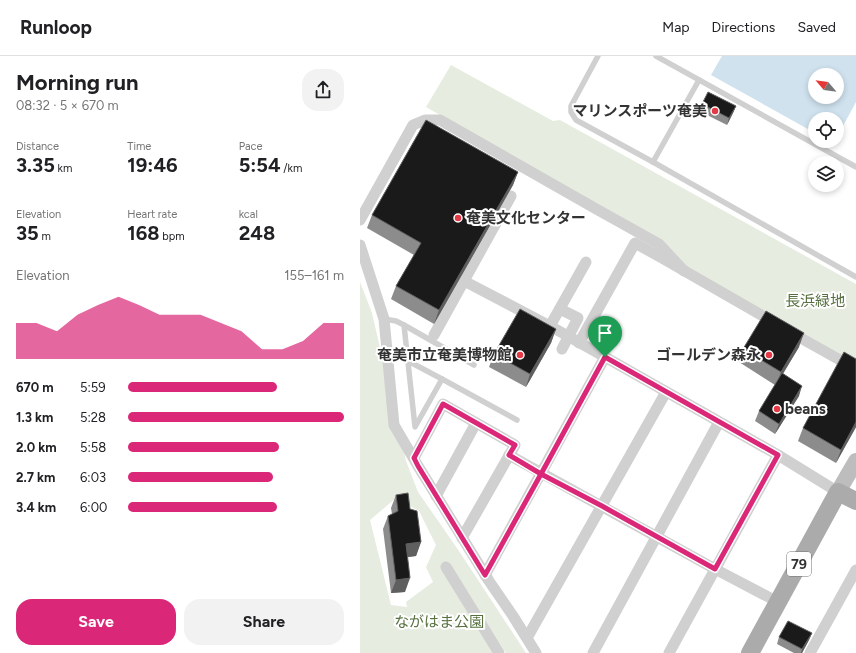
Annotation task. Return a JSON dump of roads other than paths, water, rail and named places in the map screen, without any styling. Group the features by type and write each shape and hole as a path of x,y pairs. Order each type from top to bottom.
{"main road":[{"path":"838,492 856,501"},
{"name":"79","path":"750,653 838,492"}],"street":[{"path":"360,220 413,125 425,120 440,120 659,244 684,271"},
{"path":"434,335 511,196"},
{"path":"579,343 635,244 856,369"},
{"path":"360,245 384,319 394,425 485,575 536,653"},
{"path":"550,326 586,262"},
{"path":"464,281 568,336 778,455 838,492 856,461"},
{"path":"560,309 578,318 562,349"},
{"path":"485,575 605,357"},
{"path":"527,638 666,392"},
{"path":"414,458 443,404 515,445 462,538"},
{"path":"593,653 719,422"},
{"path":"436,496 476,423"},
{"path":"509,455 541,474 778,602"},
{"path":"669,653 778,455"},
{"path":"446,567 499,653"},
{"path":"810,653 856,570"}],"lane":[{"path":"598,56 571,106 571,112 576,120 856,277"},
{"path":"656,56 856,167"},
{"path":"653,162 700,80"},
{"path":"384,319 396,321 474,364"},
{"path":"404,325 415,426 442,379"},
{"path":"408,360 517,420"}],"water":[{"path":"722,56 856,56 856,102 844,124 844,112 808,112 808,129 711,75"}],"place":[{"name":"マリンスポーツ奄美","path":"715,111"},
{"name":"奄美文化センター","path":"458,218"},
{"name":"奄美市立奄美博物館","path":"520,355"},
{"name":"ゴールデン森永","path":"769,355"},
{"name":"beans","path":"777,409"}],"park label":[{"name":"長浜緑地","path":"815,301"},
{"name":"ながはま公園","path":"439,622"}]}
